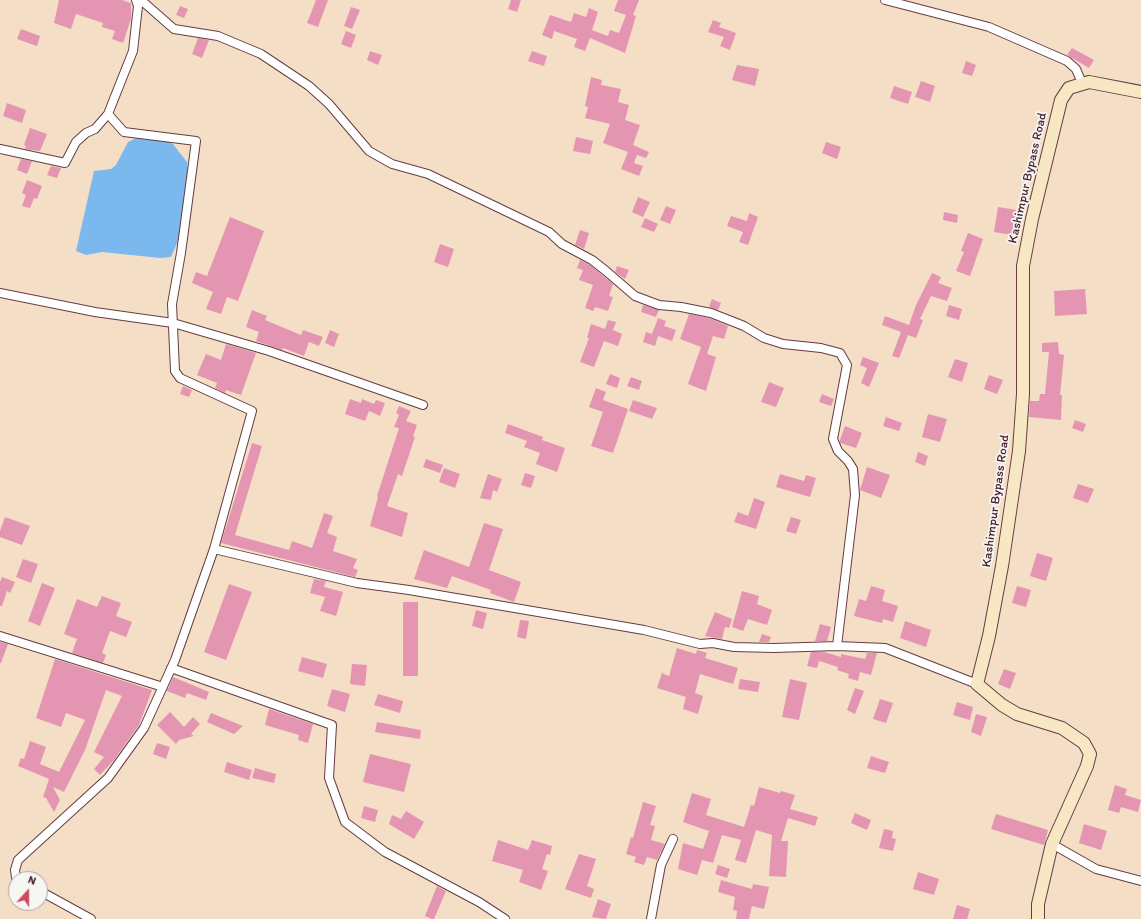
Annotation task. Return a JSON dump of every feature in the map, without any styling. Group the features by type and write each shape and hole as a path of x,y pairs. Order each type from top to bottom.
{"main road":[{"path":"1086,83 1141,92"},
{"name":"Kashimpur Bypass Road","path":"977,684 989,636 1002,566 1019,450 1023,394 1022,289 1026,249 1061,100 1069,88 1086,83"},
{"path":"977,684 1002,706 1017,714 1062,728 1084,743 1090,754 1087,766 1052,844 1038,904 1038,919"}],"street":[{"path":"0,149 65,163 76,142 86,133 95,128 108,114 133,51 138,6 136,0"},
{"path":"141,0 174,29 218,36 261,54 309,86 324,100 369,151 392,164 428,174 549,232 562,244 602,267 635,296 659,305 681,306 711,313 744,326 764,338 783,344 821,348 840,354 847,365 833,439 838,451 848,461 853,469 855,495 836,646"},
{"path":"885,0 989,27 1067,62 1076,69 1086,83"},
{"path":"15,871 18,860 108,778 144,728 172,668 214,549 252,410 180,378 175,371 172,304 181,253 196,140 124,132 108,114"},
{"path":"0,293 95,312 173,323 269,352 423,405"},
{"path":"214,549 357,583 409,590 637,628 700,644 713,643 734,647 774,648 836,646 885,648 977,684"},
{"path":"0,636 163,687"},
{"path":"172,668 332,725 329,778 345,822 385,852 479,902 505,919"},
{"path":"651,919 661,865 673,839"},
{"path":"1052,844 1096,869 1141,881"},
{"path":"48,895 91,919"}],"water":[{"path":"138,137 160,138 173,144 187,162 188,181 183,220 177,243 171,257 160,258 102,252 86,255 76,251 94,171 111,169 116,165 128,142"}],"building":[{"path":"59,0 122,0 131,3 131,19 123,43 112,39 115,31 102,27 103,23 76,14 71,29 54,23"},
{"path":"316,0 328,0 318,27 307,23"},
{"path":"511,0 521,0 517,12 508,9"},
{"path":"618,0 639,0 633,15 636,16 625,53 590,38 585,51 574,47 577,39 554,31 552,39 542,35 550,15 571,22 574,13 586,17 589,8 598,12 592,30 608,36 610,30 619,33 626,15 614,11"},
{"path":"180,6 188,9 184,18 176,15"},
{"path":"351,7 360,10 352,29 344,26"},
{"path":"713,20 721,23 719,27 736,33 730,50 720,46 724,37 708,32"},
{"path":"21,29 40,36 37,46 17,39"},
{"path":"346,31 356,35 351,48 341,44"},
{"path":"198,38 209,40 202,58 192,54"},
{"path":"1072,48 1094,60 1089,68 1067,55"},
{"path":"370,51 382,55 378,65 367,60"},
{"path":"532,51 547,56 544,66 528,61"},
{"path":"966,61 976,65 972,76 962,73"},
{"path":"737,65 759,69 755,86 732,80"},
{"path":"591,77 602,80 601,85 621,89 618,102 629,105 625,120 640,125 633,145 649,152 646,158 637,155 634,163 643,166 639,176 621,169 628,152 603,143 610,124 585,118 588,107 585,106"},
{"path":"921,81 935,86 930,102 915,97"},
{"path":"894,86 912,92 908,104 890,98"},
{"path":"7,103 26,110 22,123 3,116"},
{"path":"30,128 47,134 40,151 25,149 26,146 24,145"},
{"path":"576,137 593,141 590,154 573,151"},
{"path":"826,142 841,147 837,159 822,153"},
{"path":"21,159 32,161 27,174 17,170"},
{"path":"51,166 61,168 57,178 47,175"},
{"path":"27,180 42,186 37,199 34,198 30,208 22,206 26,195 22,193"},
{"path":"638,197 650,202 643,217 632,212"},
{"path":"666,206 676,210 670,224 660,220"},
{"path":"998,207 1023,211 1019,236 994,232"},
{"path":"944,212 958,215 957,223 943,220"},
{"path":"749,213 758,217 748,245 739,242 743,232 727,226 731,216 747,221"},
{"path":"230,217 264,231 238,301 227,297 221,314 206,309 213,292 192,283 196,272 207,276"},
{"path":"645,218 658,224 654,232 641,227"},
{"path":"580,230 589,233 584,249 575,245"},
{"path":"968,233 983,239 970,276 956,271 964,252 961,251"},
{"path":"440,244 454,249 448,267 434,262"},
{"path":"580,260 590,265 613,284 609,296 613,297 608,311 595,307 593,311 585,308 593,285 579,280 583,270 577,268"},
{"path":"617,266 629,270 625,279 615,272"},
{"path":"932,273 941,277 938,283 952,288 947,301 931,296 920,319 923,320 916,338 908,335 899,358 892,356 901,332 882,325 885,316 909,325 916,305"},
{"path":"1085,289 1087,314 1055,316 1054,291"},
{"path":"712,299 721,303 718,310 709,307"},
{"path":"643,305 659,310 656,317 641,312"},
{"path":"949,305 962,309 959,320 946,316"},
{"path":"252,310 267,316 265,320 301,335 303,330 323,337 319,346 309,342 304,356 283,348 282,350 256,341 259,332 246,327"},
{"path":"689,314 709,318 728,326 724,339 713,336 707,354 716,357 706,391 688,384 701,347 680,339"},
{"path":"658,318 666,321 664,326 676,330 672,341 658,336 655,346 643,342 646,332 652,334"},
{"path":"608,320 616,322 613,330 622,334 618,346 604,341 594,367 580,362 589,338 587,338 591,324 605,329"},
{"path":"330,330 339,334 334,347 325,343"},
{"path":"1058,342 1059,354 1064,355 1060,395 1062,395 1061,420 1029,417 1030,401 1039,401 1040,394 1045,394 1049,352 1042,352 1042,343"},
{"path":"226,344 256,353 241,395 226,390 225,393 215,388 217,383 197,375 206,354 221,360"},
{"path":"863,357 879,363 869,387 861,383 867,368 860,365"},
{"path":"955,359 968,363 962,382 948,377"},
{"path":"610,374 620,378 617,388 606,384"},
{"path":"989,375 1003,380 997,394 984,389"},
{"path":"631,377 642,381 639,390 627,386"},
{"path":"769,382 784,388 776,407 761,402"},
{"path":"183,386 192,390 189,397 180,394"},
{"path":"596,388 606,392 603,400 628,409 613,453 591,446 603,412 589,407"},
{"path":"822,394 834,399 831,406 819,402"},
{"path":"350,399 361,403 362,399 374,404 376,400 385,403 380,416 369,411 365,421 345,414"},
{"path":"633,400 657,408 652,419 629,411"},
{"path":"399,406 411,411 406,421 417,425 413,436 415,437 402,476 398,474 387,506 408,513 402,537 370,526 378,497 377,496 399,428 394,427 399,415 396,413"},
{"path":"928,414 947,419 940,442 922,437"},
{"path":"886,417 902,423 899,431 883,426"},
{"path":"1075,420 1086,424 1083,432 1072,428"},
{"path":"508,424 543,437 542,440 565,448 557,472 536,464 540,453 524,447 527,441 505,433"},
{"path":"845,426 862,433 856,448 840,443"},
{"path":"252,443 262,446 235,535 289,550 292,541 312,548 324,513 333,516 327,533 337,537 333,551 357,559 353,568 358,570 355,577 221,543"},
{"path":"918,452 928,456 925,466 915,462"},
{"path":"426,459 443,465 440,473 423,467"},
{"path":"867,467 890,475 881,498 860,490"},
{"path":"444,468 460,474 455,488 439,482"},
{"path":"525,473 535,476 531,488 521,485"},
{"path":"488,474 502,479 497,492 493,490 491,500 480,498"},
{"path":"780,474 804,481 806,475 816,478 810,497 776,487"},
{"path":"1078,484 1094,489 1088,503 1073,498"},
{"path":"754,498 765,502 756,529 734,522 738,512 748,516"},
{"path":"5,517 30,526 22,545 0,537 0,531"},
{"path":"791,517 801,520 796,534 786,531"},
{"path":"484,523 503,529 489,570 521,582 514,602 490,593 491,590 452,576 447,588 414,579 424,550 469,567"},
{"path":"1037,553 1053,558 1046,581 1030,576"},
{"path":"23,559 38,564 31,583 16,577"},
{"path":"2,577 15,582 10,593 7,591 2,606 0,606 0,582"},
{"path":"314,579 326,581 324,587 343,592 336,616 320,611 325,597 310,593"},
{"path":"42,583 55,588 40,626 28,621"},
{"path":"229,584 252,592 226,660 204,652"},
{"path":"871,586 885,590 882,601 898,606 893,622 883,619 882,623 854,616 859,599 866,601"},
{"path":"1017,586 1031,590 1026,607 1012,603"},
{"path":"742,591 759,596 757,604 772,610 767,625 748,619 743,631 732,627"},
{"path":"102,596 121,603 116,616 132,622 126,637 110,631 102,653 106,655 103,663 72,653 77,639 64,634 77,599 97,607"},
{"path":"403,602 418,602 418,676 403,676"},
{"path":"476,610 487,613 483,629 472,626"},
{"path":"715,612 732,619 729,628 725,627 722,639 705,636"},
{"path":"520,620 529,621 526,639 517,637"},
{"path":"905,621 931,630 926,647 900,638"},
{"path":"820,624 831,627 827,641 815,641"},
{"path":"762,634 771,637 769,642 759,642"},
{"path":"0,642 8,644 1,663 0,663"},
{"path":"677,648 696,654 697,650 707,653 705,658 738,668 733,684 700,674 695,693 703,696 698,714 683,709 686,697 657,688 662,673 669,676"},
{"path":"811,652 824,652 841,657 841,654 865,659 867,653 877,653 871,675 860,672 858,681 848,678 849,674 837,670 838,667 819,661 817,668 807,666"},
{"path":"302,657 327,664 323,678 298,671"},
{"path":"55,659 152,690 139,725 114,760 100,775 94,769 104,757 94,752 122,696 106,690 85,750 64,792 53,787 60,800 54,812 46,798 43,797 49,779 18,766 21,758 24,759 30,741 46,747 40,764 59,772 85,720 66,713 61,727 36,718"},
{"path":"352,664 367,665 365,686 350,684"},
{"path":"1004,669 1016,673 1010,689 998,684"},
{"path":"173,677 209,692 206,700 187,693 185,698 167,691"},
{"path":"740,679 760,682 758,692 738,689"},
{"path":"790,679 807,683 799,720 782,717"},
{"path":"855,688 864,691 855,714 847,710"},
{"path":"332,689 350,694 345,712 327,706"},
{"path":"378,694 403,701 400,713 374,705"},
{"path":"880,699 893,703 886,723 873,719"},
{"path":"957,702 973,707 970,720 953,715"},
{"path":"269,709 313,724 308,743 298,740 299,735 265,725"},
{"path":"170,712 184,727 193,717 200,724 191,734 194,736 179,740 176,744 157,725"},
{"path":"211,713 243,726 234,734 207,722"},
{"path":"976,714 987,717 981,736 971,732"},
{"path":"377,722 421,730 420,739 375,732"},
{"path":"157,743 170,747 166,759 153,754"},
{"path":"370,754 411,764 404,792 363,782"},
{"path":"871,756 889,762 885,773 867,768"},
{"path":"227,762 252,770 249,780 224,772"},
{"path":"255,768 276,774 274,783 252,778"},
{"path":"1115,785 1127,789 1125,795 1141,800 1138,812 1121,807 1119,813 1108,810"},
{"path":"759,787 780,793 781,791 795,795 790,809 818,817 815,826 788,818 781,841 788,841 786,877 769,876 772,835 756,830 746,863 735,860 741,840 722,835 713,863 702,860 697,875 678,869 683,843 703,849 709,831 683,822 692,793 711,799 706,815 744,827 751,805 754,806"},
{"path":"643,802 656,806 650,825 655,826 651,840 665,844 657,860 647,857 644,865 634,862 636,857 626,854 631,837 633,838"},
{"path":"364,806 378,810 375,822 361,818"},
{"path":"406,811 424,822 414,839 389,824 392,815 401,819"},
{"path":"855,813 871,820 867,830 851,823"},
{"path":"996,814 1048,830 1044,845 991,829"},
{"path":"1084,824 1107,831 1101,850 1079,843"},
{"path":"884,829 893,831 892,838 896,839 893,851 879,848"},
{"path":"498,840 528,850 532,840 552,846 550,855 547,854 542,869 548,871 541,890 519,882 523,870 492,861"},
{"path":"579,854 596,859 587,886 594,889 591,898 565,889"},
{"path":"718,865 730,869 727,878 715,874"},
{"path":"918,872 939,879 934,895 913,889"},
{"path":"721,880 752,889 753,884 769,887 764,909 752,906 749,919 736,919 737,911 733,910 735,897 718,892"},
{"path":"437,886 446,891 434,919 432,919 425,916"},
{"path":"598,899 611,904 606,919 592,917"},
{"path":"957,905 970,909 967,919 953,919"}]}
